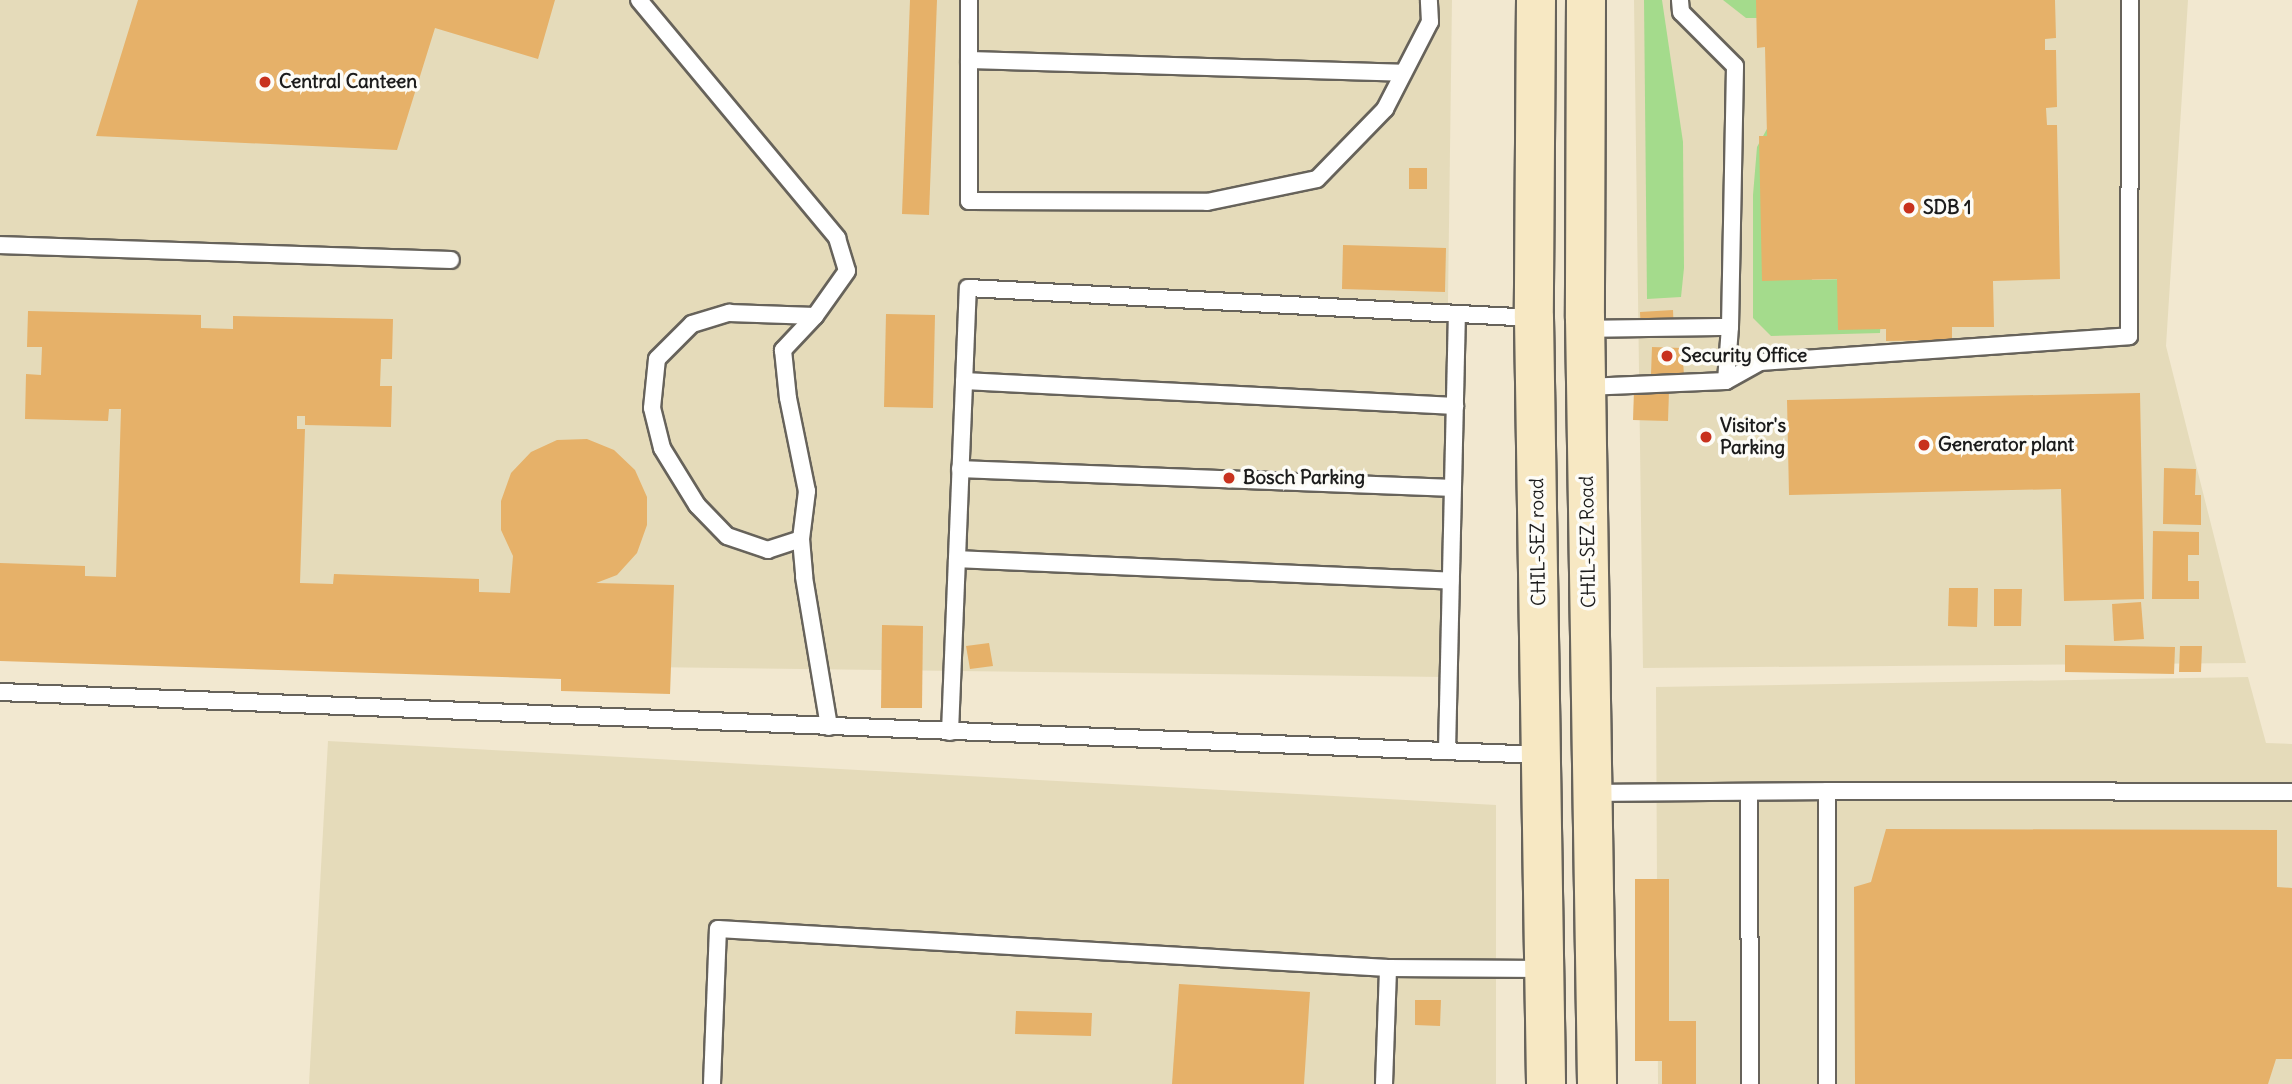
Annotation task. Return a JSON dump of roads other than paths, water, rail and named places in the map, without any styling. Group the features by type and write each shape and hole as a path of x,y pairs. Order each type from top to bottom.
{"street":[{"name":"CHIL-SEZ road","path":"1536,0 1534,318 1546,1084"},
{"name":"CHIL-SEZ Road","path":"1586,0 1585,329 1597,1084"}],"lane":[{"path":"639,0 837,238 847,271 816,316 783,350 788,398 807,491 801,540 804,577 830,727"},
{"path":"969,0 969,201 1207,202 1317,179 1385,109 1430,22 1429,0"},
{"path":"1680,0 1681,12 1735,66 1730,327 1726,382"},
{"path":"1586,387 1726,382 1760,362 2129,337 2130,0"},
{"path":"969,60 1403,73"},
{"path":"0,245 451,260"},
{"path":"950,732 968,288 1534,318"},
{"path":"801,540 768,550 727,537 696,505 662,448 652,408 657,359 692,324 729,313 816,316"},
{"path":"1447,751 1457,315"},
{"path":"1585,329 1730,327"},
{"path":"964,381 1455,406"},
{"path":"960,469 1453,488"},
{"path":"957,559 1451,581"},
{"path":"0,692 1541,755"},
{"path":"1827,791 1828,1084"},
{"path":"1749,792 1750,1084"},
{"path":"1592,793 2292,792"},
{"path":"712,1084 718,929 1388,968 1544,969"},
{"path":"1384,1084 1388,968"}],"place":[{"name":"Central Canteen","path":"265,82"},
{"name":"SDB 1","path":"1909,208"},
{"name":"Security Office","path":"1667,356"},
{"name":"Visitor's Parking","path":"1706,437"},
{"name":"Generator plant","path":"1924,445"},
{"name":"Bosch Parking","path":"1229,478"}]}
